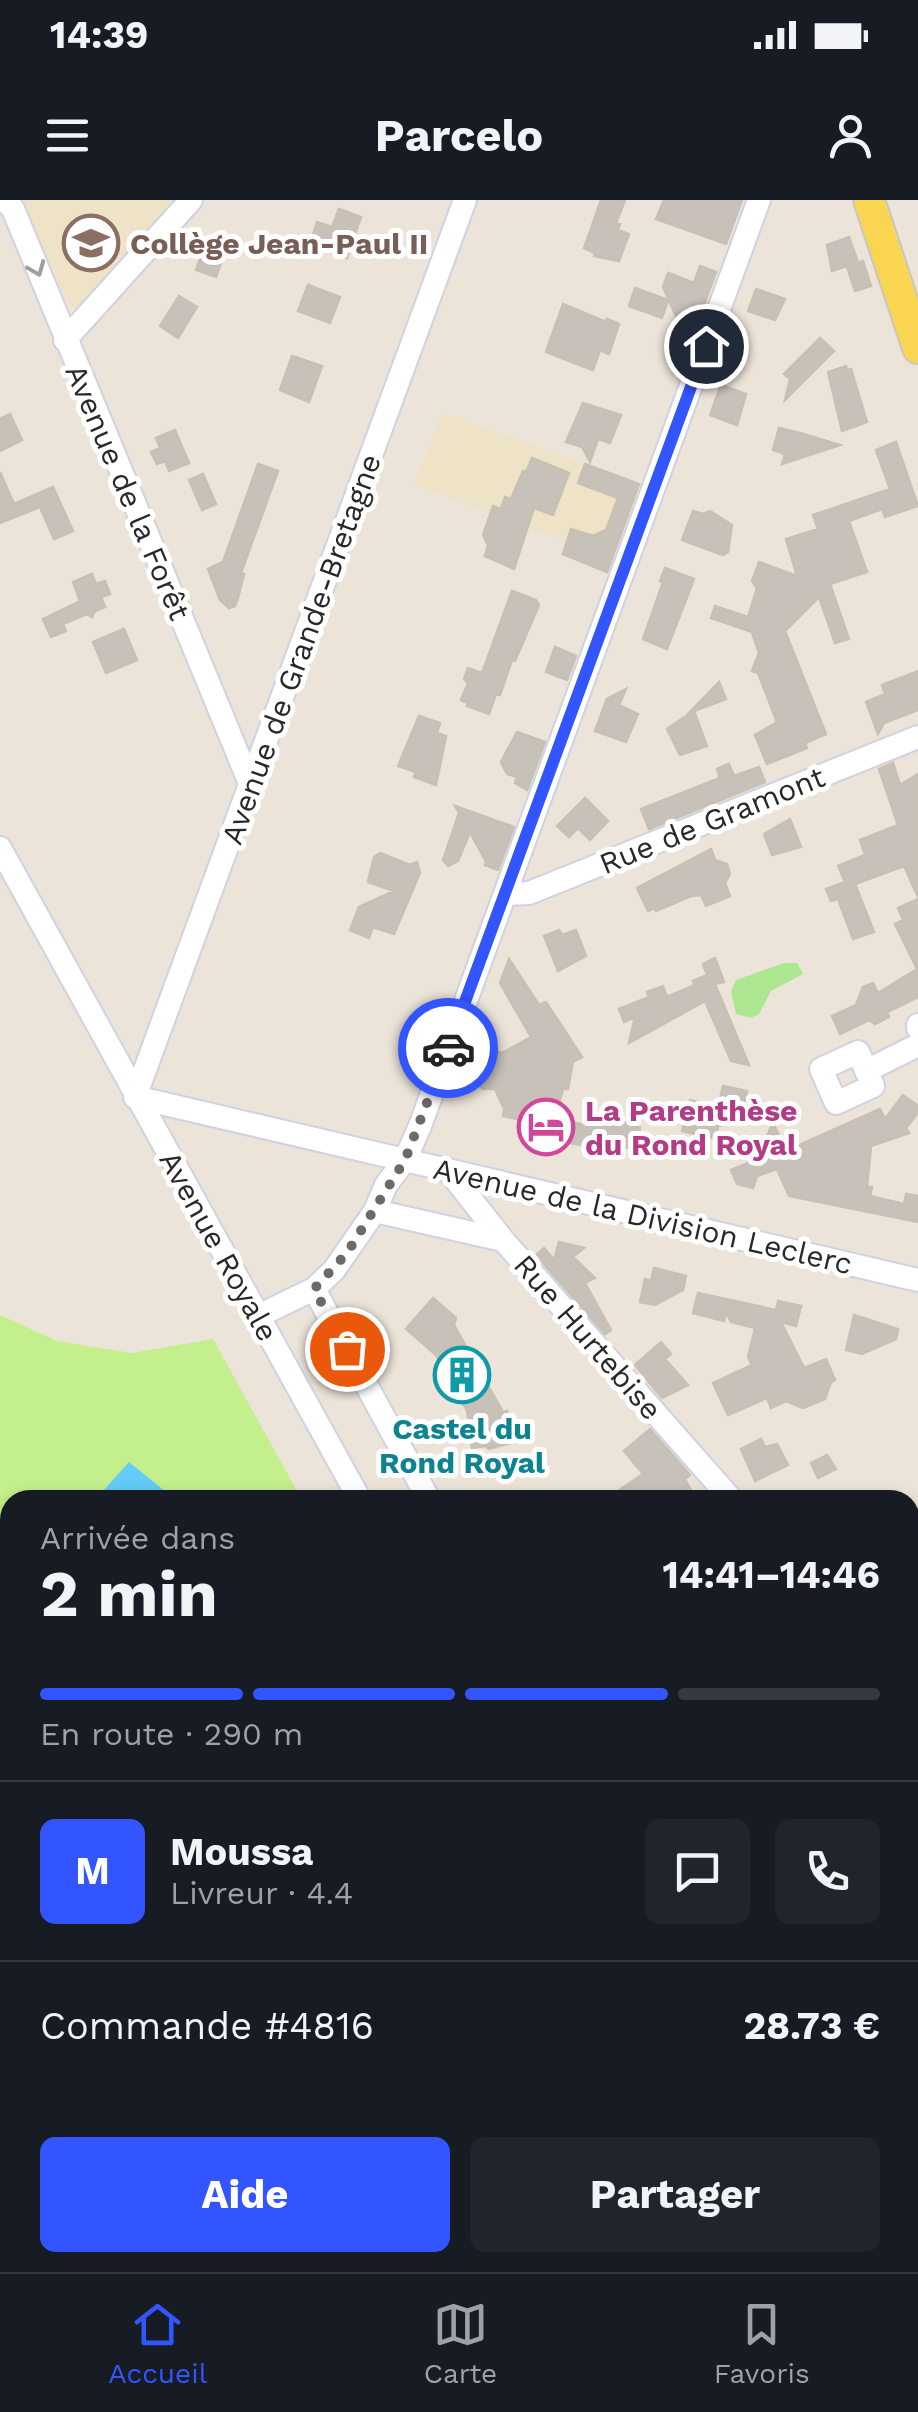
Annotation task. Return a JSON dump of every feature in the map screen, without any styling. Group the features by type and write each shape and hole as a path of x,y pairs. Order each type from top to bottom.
{"main road":[{"path":"870,200 910,303 918,348"}],"street":[{"name":"Avenue de la Forêt","path":"5,200 13,208 251,786"},
{"path":"65,340 191,200"},
{"name":"Avenue de Grande-Bretagne","path":"135,1097 464,200"},
{"path":"258,1316 314,1289 334,1270 405,1160 759,200"},
{"name":"Rue de Gramont","path":"504,894 529,893 918,738"},
{"name":"Avenue Royale","path":"0,848 354,1490"},
{"path":"866,1070 918,1044"},
{"name":"Avenue de la Division Leclerc","path":"135,1097 918,1280"},
{"name":"Rue Hurtebise","path":"448,1170 503,1240 723,1490"},
{"path":"374,1211 503,1240"},
{"path":"314,1289 425,1490"}],"shaded area":[{"name":"Collège Jean-Paul II","path":"15,200 179,200 77,311 70,308"},
{"path":"442,412 639,484 612,558 414,485"}],"green space":[{"path":"784,963 797,963 803,974 771,991 759,1014 751,1018 736,1014 731,991 736,980"},
{"path":"0,1315 57,1341 132,1353 213,1339 296,1490 0,1490"}],"water":[{"path":"129,1462 164,1490 104,1490"}],"building":[{"path":"601,200 625,200 616,223 620,224 618,230 629,234 619,261 594,256 584,248"},
{"path":"664,200 742,200 726,244 656,219"},
{"path":"339,209 361,217 347,258 310,244 317,222 332,227"},
{"path":"849,237 858,262 832,271 827,245"},
{"path":"213,241 227,246 216,277 196,270 202,253 208,255"},
{"path":"863,261 871,286 855,291 847,267"},
{"path":"700,266 716,272 689,345 663,287 668,273 694,283"},
{"path":"308,285 340,297 330,323 298,311"},
{"path":"635,288 668,300 662,318 629,306"},
{"path":"756,289 785,299 775,320 748,311"},
{"path":"179,296 197,307 178,338 160,326"},
{"path":"563,304 619,324 609,354 600,350 593,370 546,352"},
{"path":"820,338 834,351 785,400 790,379 784,374"},
{"path":"292,356 322,366 309,402 280,390"},
{"path":"846,366 851,369 867,422 842,431 828,372"},
{"path":"721,385 746,394 737,425 710,415"},
{"path":"583,403 621,415 610,443 598,439 590,462 582,447 566,442"},
{"path":"10,414 22,440 0,451 0,419"},
{"path":"779,428 840,445 782,464 785,454 773,450"},
{"path":"175,430 189,463 169,471 165,461 157,464 151,452 160,448 156,438"},
{"path":"896,442 918,506 885,517 882,509 849,521 867,572 830,584 849,639 835,643 819,597 785,631 826,734 805,743 807,748 767,764 755,735 777,722 758,673 752,671 759,653 752,632 711,618 715,606 748,617 757,588 752,581 759,562 797,576 786,539 818,529 813,515 890,489 876,450"},
{"path":"532,458 569,473 553,515 534,508 514,569 485,556 488,545 483,535 493,506 501,509 505,497 511,499"},
{"path":"258,464 278,471 241,573 244,574 238,598 235,606 229,608 220,600 208,569 223,562"},
{"path":"585,464 639,484 607,572 563,554 571,529 593,536 606,530 618,498 578,483"},
{"path":"0,472 14,504 53,487 73,531 54,539 40,507 0,523"},
{"path":"203,474 216,504 202,510 189,480"},
{"path":"693,511 710,511 732,525 728,552 723,555 682,540"},
{"path":"665,568 694,579 667,649 643,639"},
{"path":"92,574 96,584 105,581 110,594 101,597 105,607 92,617 87,614 63,624 66,631 51,637 43,619 80,601 73,582"},
{"path":"512,591 536,600 539,605 489,714 461,700 468,683 464,679 468,668 482,673"},
{"path":"124,629 137,660 106,673 93,642"},
{"path":"555,647 576,656 567,680 546,672"},
{"path":"918,671 918,710 884,723 878,734 866,702 885,694 882,685"},
{"path":"719,682 726,699 694,711 707,746 680,755 667,729 686,716"},
{"path":"626,689 619,705 638,714 626,742 595,731 607,699"},
{"path":"419,716 440,723 437,733 446,736 436,785 398,766"},
{"path":"517,732 545,742 527,790 515,783 517,777 507,774 501,762"},
{"path":"893,763 900,785 918,774 918,897 904,866 855,884 874,932 853,939 838,899 831,901 826,889 845,882 838,866 865,855 860,840 898,825 879,769"},
{"path":"729,764 734,776 759,767 765,782 649,829 641,809 720,778 717,769"},
{"path":"585,798 608,821 590,840 578,828 569,837 557,826"},
{"path":"455,806 514,827 498,870 485,865 470,832 458,861 448,866 443,860 459,813"},
{"path":"790,819 801,847 772,855 764,834"},
{"path":"711,849 715,860 727,864 730,874 725,883 730,896 706,906 701,895 691,896 648,911 637,888"},
{"path":"380,853 410,865 417,862 420,873 394,934 373,927 369,938 350,930 359,907 394,891 368,882 374,857"},
{"path":"918,899 918,997 887,1012 889,1017 875,1024 869,1020 840,1034 832,1016 856,1005 863,987 873,983 878,993 917,969 895,924 903,920 898,908"},
{"path":"559,930 562,935 576,930 586,956 558,971 544,936"},
{"path":"715,958 724,982 715,984 749,1065 731,1061 705,1001 629,1043 635,1017 624,1022 619,1009 649,997 647,992 663,986 667,997 695,985 693,981 707,975 703,964"},
{"path":"509,959 539,1005 546,1002 582,1057 573,1062 568,1089 563,1089 556,1115 593,1127 596,1116 632,1124 640,1128 636,1149 618,1146 616,1156 602,1152 603,1149 532,1136 535,1123 503,1116 495,1089 479,1085 481,1058 486,1059 489,1049 502,1053 531,1037 500,983"},
{"path":"723,1086 747,1091 741,1118 735,1116 728,1124 718,1126 716,1139 682,1131 690,1100 718,1107"},
{"path":"903,1095 918,1106 918,1113 906,1128 909,1133 871,1146 867,1187 872,1187 870,1196 904,1204 906,1194 918,1196 918,1222 789,1196 777,1169 757,1176 753,1188 737,1184 731,1170 758,1159 773,1122 786,1151 880,1109 885,1119"},
{"path":"559,1242 584,1248 573,1257 595,1278 585,1283 611,1330 605,1334 536,1255 544,1248 554,1260"},
{"path":"654,1268 686,1276 683,1290 655,1305 640,1302 645,1279 651,1281"},
{"path":"698,1293 776,1310 778,1301 801,1306 796,1326 781,1322 804,1368 826,1359 835,1380 825,1399 803,1408 786,1401 771,1408 767,1398 728,1415 713,1383 752,1365 748,1357 755,1328 731,1322 726,1312 724,1321 693,1313"},
{"name":"Castel du Rond Royal","path":"433,1298 456,1318 454,1325 503,1412 507,1411 511,1443 489,1449 472,1448 467,1410 458,1396 448,1391 441,1378 444,1369 436,1355 406,1329"},
{"path":"854,1315 898,1329 896,1339 862,1354 846,1350"},
{"path":"661,1342 671,1354 665,1359 688,1385 662,1398 635,1365"},
{"path":"650,1429 690,1475 685,1479 691,1490 620,1490 643,1474 624,1451"},
{"path":"761,1439 765,1447 777,1444 788,1465 755,1481 741,1449"},
{"path":"827,1455 836,1469 818,1478 811,1463"}],"way so far":[{"path":"347,1349 314,1289 347,1253 405,1160 448,1048"}],"place":[{"name":"Collège Jean-Paul II","path":"91,243"},
{"name":"La Parenthèse du Rond Royal","path":"546,1127"},
{"name":"Castel du Rond Royal","path":"462,1375"}],"route":[{"path":"448,1048 706,346"}]}
